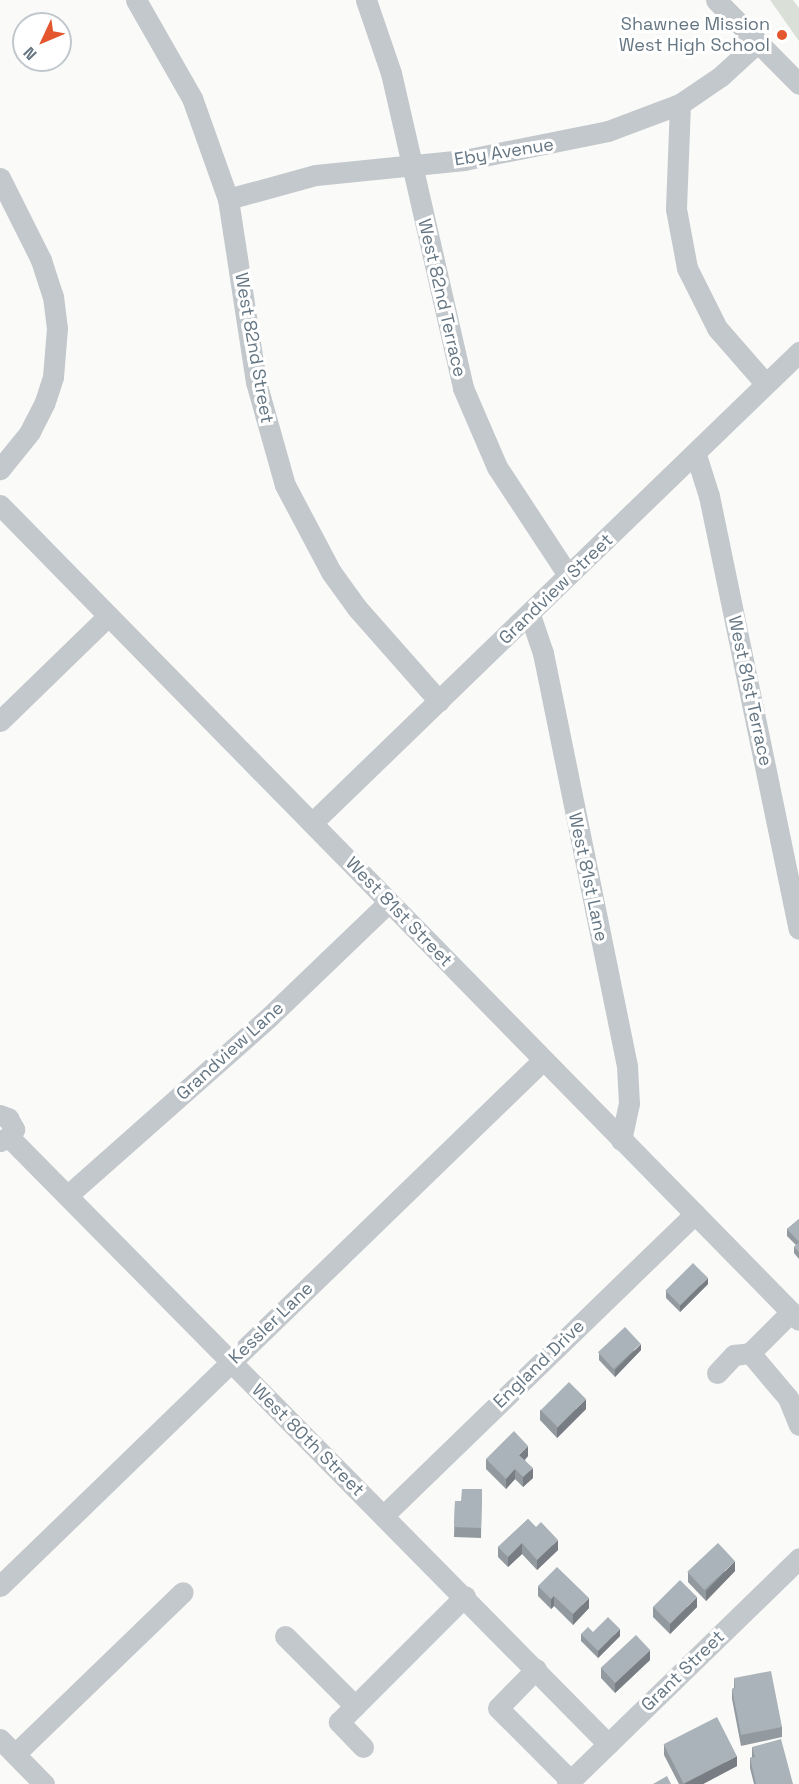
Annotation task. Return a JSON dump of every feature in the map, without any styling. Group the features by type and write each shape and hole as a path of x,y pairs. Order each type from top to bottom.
{"street":[{"name":"West 82nd Street","path":"136,0 192,98 228,199 256,382 285,485 331,572 357,608 439,701"},
{"name":"West 82nd Terrace","path":"366,0 391,74 463,388 497,467 568,575"},
{"path":"716,0 799,84"},
{"name":"Eby Avenue","path":"228,199 316,175 524,151 575,140 680,104 721,76 756,43"},
{"path":"680,104 676,209 687,268 717,328 765,383"},
{"path":"0,178 41,260 53,296 57,328 52,377 44,404 30,432 0,469"},
{"name":"Grandview Street","path":"312,824 799,352"},
{"name":"West 81st Terrace","path":"696,454 709,496 799,929"},
{"name":"West 81st Street","path":"0,505 795,1316"},
{"name":"West 81st Lane","path":"530,615 543,653 627,1066 629,1103 621,1140"},
{"path":"0,721 108,616"},
{"name":"Grandview Lane","path":"69,1195 269,1017 388,903"},
{"name":"Kessler Lane","path":"0,1586 543,1060"},
{"path":"0,1115 13,1125 5,1139"},
{"name":"West 80th Street","path":"5,1139 69,1195 230,1362 465,1596 608,1744"},
{"name":"England Drive","path":"384,1515 695,1214"},
{"path":"717,1373 734,1355 750,1353 795,1316"},
{"path":"750,1353 788,1398 799,1425"},
{"name":"Grant Street","path":"568,1782 799,1558"},
{"path":"44,1784 7,1746 183,1592"},
{"path":"363,1747 339,1722 465,1596"},
{"path":"285,1636 355,1706"},
{"path":"536,1669 498,1708 568,1782"}],"shaded area":[{"path":"770,0 793,0 799,8 799,41"}],"building":[{"path":"799,1219 799,1242 787,1229"},
{"path":"799,1242 799,1252 794,1247"},
{"path":"693,1263 708,1278 680,1305 665,1291"},
{"path":"625,1327 641,1344 614,1369 598,1352"},
{"path":"569,1382 586,1399 558,1427 541,1410"},
{"path":"514,1431 528,1446 519,1455 533,1468 523,1477 515,1469 506,1479 486,1459"},
{"path":"462,1489 482,1489 481,1528 454,1527 455,1501 461,1501"},
{"path":"528,1519 536,1527 541,1522 558,1540 537,1560 522,1543 508,1557 498,1547"},
{"path":"718,1543 735,1561 704,1590 687,1572"},
{"path":"557,1567 589,1598 573,1614 554,1596 551,1599 538,1586"},
{"path":"680,1580 697,1597 670,1624 653,1607"},
{"path":"608,1617 620,1629 598,1651 581,1634 588,1627 593,1632"},
{"path":"636,1635 650,1650 615,1683 601,1668"},
{"path":"771,1671 782,1727 741,1735 732,1689 735,1688 734,1678"},
{"path":"717,1717 737,1756 684,1783 664,1744"},
{"path":"781,1739 793,1784 756,1784 750,1758 755,1757 752,1747"},
{"path":"667,1776 671,1784 653,1784"}],"place":[{"name":"Shawnee Mission West High School","path":"782,35"}]}
